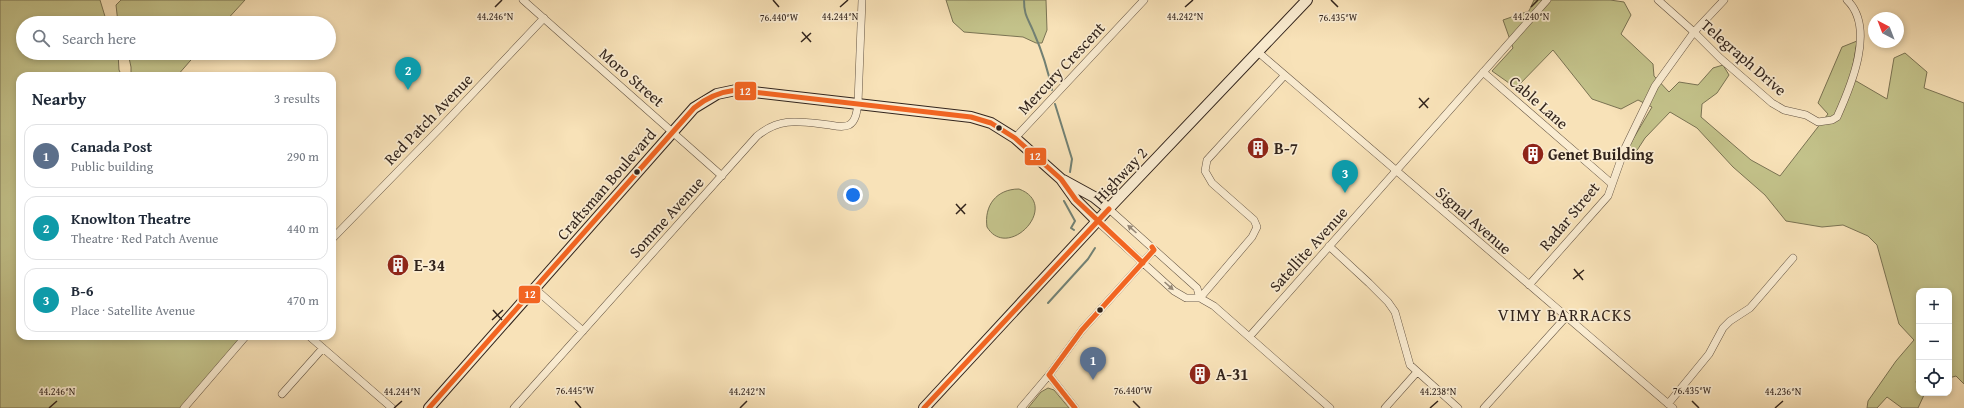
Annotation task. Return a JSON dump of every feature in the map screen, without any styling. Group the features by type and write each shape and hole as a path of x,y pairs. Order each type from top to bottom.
{"street":[{"name":"Moro Street","path":"523,0 673,131 722,176"},
{"path":"858,103 862,0"},
{"name":"Mercury Crescent","path":"1015,138 1144,0"},
{"name":"Highway 2","path":"924,408 1097,221 1307,0"},
{"name":"Satellite Avenue","path":"1250,336 1547,0"},
{"name":"Telegraph Drive","path":"1658,0 1694,32 1720,58 1772,103 1784,110 1806,115 1818,122 1832,120 1838,117 1860,56 1861,40 1857,17 1847,0"},
{"name":"Radar Street","path":"1529,285 1608,196 1624,148 1655,86 1694,32 1724,0"},
{"name":"Red Patch Avenue","path":"336,235 544,18"},
{"name":"Signal Avenue","path":"1258,52 1284,76 1670,406"},
{"name":"Cable Lane","path":"1483,72 1612,184"},
{"path":"1200,298 1252,237 1257,227 1254,220 1212,183 1205,171 1207,160 1284,76"},
{"name":"Craftsman Boulevard","path":"429,408 673,131 701,102 726,91 736,90 858,103 971,117 991,123 1015,138 1061,179 1076,200 1097,221"},
{"name":"Somme Avenue","path":"514,408 757,136 774,124 794,121 847,126 857,114 858,103"},
{"name":"Craftsman Boulevard","path":"1061,179 1081,189 1109,209"},
{"path":"1109,209 1197,288 1200,298"},
{"path":"1097,221 1174,291 1186,298 1200,298 1225,314 1330,408"},
{"path":"1329,246 1370,283 1392,307 1407,360 1417,372 1458,408"},
{"path":"1021,408 1049,375 1082,330 1154,250"},
{"path":"1670,406 1709,354 1724,328 1730,321 1750,308 1793,258"},
{"path":"534,288 583,331"},
{"path":"1484,408 1566,316"},
{"path":"184,408 243,340"},
{"path":"314,340 392,408"},
{"path":"282,394 323,348"},
{"path":"1385,408 1417,372"},
{"path":"1049,375 1075,408"}],"shaded area":[{"path":"0,0 100,0 105,16 16,16 16,60 118,60 120,72 16,72 16,340 244,340 182,408 0,408"},
{"path":"121,0 245,0 230,16 117,16 116,5"},
{"path":"946,0 1046,0 1047,30 1042,43 1036,43 1023,37 964,32 953,22"},
{"path":"1534,0 1610,0 1624,2 1631,15 1621,34 1653,64 1654,76 1669,92 1679,82 1698,85 1713,68 1723,65 1729,75 1717,93 1702,104 1701,117 1751,160 1780,176 1828,114 1818,103 1842,47 1857,41 1851,78 1887,99 1894,58 1905,53 1927,72 1924,88 1964,103 1964,384 1956,376 1952,377 1952,288 1916,288 1916,396 1924,396 1918,408 1902,408 1887,397 1877,408 1867,408 1868,401 1896,361 1914,340 1899,324 1877,245 1868,236 1843,225 1822,227 1786,221 1765,195 1733,167 1697,128 1670,112 1645,138 1634,155 1629,146 1652,107 1638,100 1621,109 1592,99 1553,50 1516,88 1492,71 1513,48 1503,20 1529,11"},
{"path":"130,60 191,60 180,72 131,72"},
{"path":"1019,189 1031,197 1035,207 1033,217 1027,227 1018,235 1007,238 996,236 987,227 990,206 998,195 1011,190"},
{"path":"1048,388 1054,390 1069,408 1028,408 1041,392"}],"waterway":[{"path":"1024,0 1026,14 1047,68 1052,90"},
{"path":"1055,104 1072,159 1070,172"},
{"path":"1064,201 1075,221 1071,228 1074,230"},
{"path":"1048,303 1088,259 1095,248"}],"transit line":[{"name":"12","path":"429,408 694,108 709,98 730,91 736,90 971,117 991,123 1015,138 1061,179 1076,200 1143,263"},
{"name":"12","path":"924,408 1109,209"},
{"name":"12","path":"1075,408 1049,375 1082,330 1154,250 1152,247"}],"place":[{"name":"Knowlton Theatre","path":"408,90"},
{"name":"B-7","path":"1258,148"},
{"name":"Genet Building","path":"1533,154"},
{"name":"B-6","path":"1345,193"},
{"name":"E-34","path":"398,265"},
{"name":"A-31","path":"1200,374"},
{"name":"Canada Post","path":"1093,380"}],"district":[{"name":"VIMY BARRACKS","path":"1565,314"}]}
